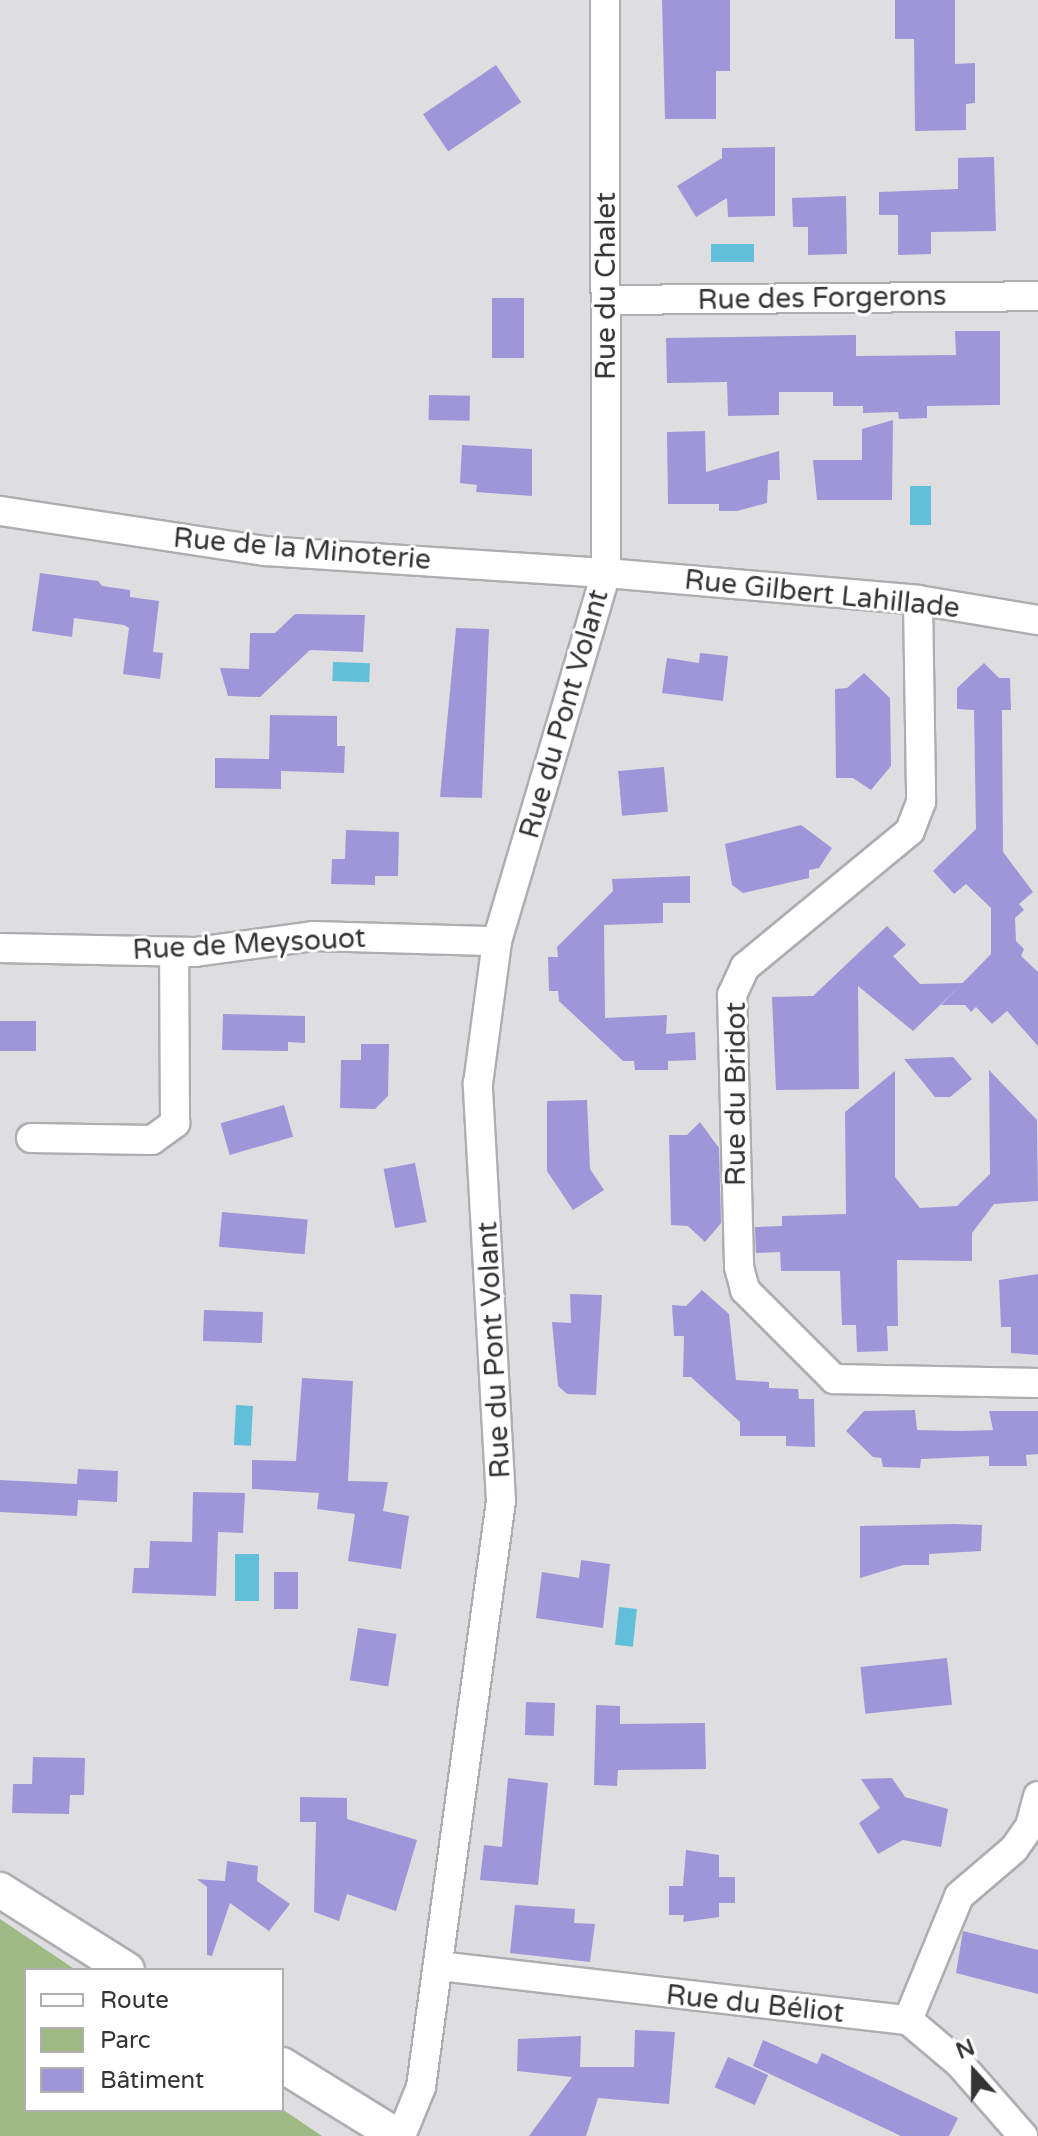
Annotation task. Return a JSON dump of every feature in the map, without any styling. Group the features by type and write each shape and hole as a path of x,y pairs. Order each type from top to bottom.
{"street":[{"name":"Rue du Chalet","path":"605,0 606,573"},
{"name":"Rue des Forgerons","path":"606,300 1038,296"},
{"name":"Rue de la Minoterie","path":"0,511 265,551 606,573"},
{"name":"Rue Gilbert Lahillade","path":"606,573 918,600 1038,620"},
{"name":"Rue du Pont Volant","path":"399,2136 421,2087 501,1501 478,1084 497,941 606,573"},
{"name":"Rue du Bridot","path":"918,600 921,802 910,831 745,967 732,995 739,1267 745,1290 834,1379 1038,1383"},
{"name":"Rue de Meysouot","path":"0,948 174,952 313,936 497,941"},
{"path":"31,1138 152,1140 175,1123 174,952"},
{"path":"1023,2136 960,2064 908,2020 959,1896 1014,1849 1030,1826 1038,1796"},
{"path":"0,1890 124,1968"},
{"name":"Rue du Béliot","path":"439,1966 908,2020"},
{"path":"284,2066 399,2136"}],"green space":[{"path":"0,1919 73,1968 24,1968 24,2112 284,2110 322,2136 0,2136"}],"water":[{"path":"711,244 754,244 754,262 711,262"},
{"path":"910,486 931,486 931,525 910,525"},
{"path":"333,662 370,663 369,682 332,681"},
{"path":"236,1405 253,1406 251,1446 234,1445"},
{"path":"235,1554 259,1554 259,1601 235,1601"},
{"path":"619,1607 637,1609 633,1647 615,1645"}],"building":[{"path":"662,0 730,0 730,71 716,71 716,119 665,119"},
{"path":"895,0 955,0 955,64 975,63 975,103 966,104 966,130 915,131 914,39 895,39"},
{"path":"496,65 521,102 448,152 423,114"},
{"path":"775,147 775,216 728,217 727,198 696,217 677,186 722,158 722,148"},
{"path":"994,157 996,231 931,232 931,254 898,255 898,215 879,215 879,192 958,189 958,158"},
{"path":"846,196 847,254 808,255 808,227 793,227 792,198"},
{"path":"492,298 524,298 524,358 492,358"},
{"path":"955,331 1000,331 1000,405 927,406 927,418 899,419 898,412 863,413 863,406 833,406 833,392 779,392 779,415 728,416 727,382 667,383 666,338 856,335 856,356 956,355"},
{"path":"429,395 470,396 470,421 429,420"},
{"path":"893,420 892,500 817,500 813,460 862,460 862,429"},
{"path":"705,431 706,472 779,451 780,480 768,480 767,503 737,511 719,511 719,504 668,504 667,432"},
{"path":"462,445 532,449 532,496 476,492 477,485 460,483"},
{"path":"40,573 98,581 102,586 130,590 130,597 159,601 153,652 163,653 160,679 123,674 129,628 124,625 74,618 72,637 32,631"},
{"path":"295,614 365,615 363,652 310,650 260,697 228,696 220,668 249,669 250,633 275,633"},
{"path":"456,628 489,629 482,798 440,797"},
{"path":"700,653 728,656 723,701 662,693 667,658 699,663"},
{"path":"984,663 999,678 1010,678 1011,710 1002,710 1003,852 1033,892 1019,904 1024,910 1015,918 1016,941 1024,949 1021,956 1038,972 1038,1046 1007,1011 992,1024 976,1007 971,1012 965,1005 941,1005 991,954 991,908 966,884 954,894 933,871 976,829 974,710 957,709 957,688"},
{"path":"864,673 890,698 891,766 871,790 853,778 836,778 835,689 847,688"},
{"path":"270,715 337,716 337,746 345,746 344,773 281,771 281,789 215,788 215,758 269,759"},
{"path":"664,767 668,812 622,816 618,771"},
{"path":"801,825 832,848 819,868 809,870 809,878 743,893 732,885 725,844"},
{"path":"346,830 399,832 398,876 375,876 375,885 331,884 332,859 345,859"},
{"path":"690,876 690,903 663,903 663,923 604,925 605,1018 667,1015 666,1034 695,1032 696,1060 668,1061 668,1070 635,1070 634,1061 623,1061 559,1001 558,991 549,991 548,957 558,957 557,947 613,891 612,879"},
{"path":"887,926 906,945 893,956 920,984 963,983 913,1031 858,986 859,1089 776,1090 772,997 813,996"},
{"path":"223,1014 305,1016 305,1043 288,1042 288,1051 222,1050"},
{"path":"0,1021 36,1021 36,1051 0,1051"},
{"path":"361,1044 389,1044 388,1096 375,1109 340,1108 341,1060 361,1060"},
{"path":"953,1057 972,1079 950,1097 935,1097 904,1059"},
{"path":"989,1070 1037,1120 1038,1201 994,1204 972,1233 972,1261 897,1260 898,1326 887,1326 888,1351 857,1352 856,1325 842,1325 840,1271 781,1271 780,1252 756,1253 755,1227 782,1226 782,1216 846,1214 845,1112 895,1071 895,1177 920,1208 957,1206 990,1174"},
{"path":"587,1100 590,1169 604,1190 573,1210 547,1171 547,1101"},
{"path":"284,1105 293,1137 230,1155 221,1123"},
{"path":"700,1122 719,1148 721,1223 705,1242 688,1226 671,1225 669,1135 687,1135"},
{"path":"415,1163 426,1222 395,1228 384,1169"},
{"path":"222,1212 308,1219 305,1254 219,1247"},
{"path":"1038,1274 1038,1355 1011,1353 1011,1327 1001,1327 999,1280"},
{"path":"702,1290 729,1314 736,1380 769,1382 769,1388 798,1389 799,1399 814,1399 815,1447 786,1446 786,1436 740,1436 740,1422 691,1377 683,1377 684,1336 674,1336 672,1305 686,1306"},
{"path":"570,1294 602,1295 596,1395 567,1394 558,1386 552,1322 571,1323"},
{"path":"204,1310 263,1312 262,1343 203,1341"},
{"path":"302,1378 353,1381 348,1481 388,1482 383,1511 409,1516 401,1569 348,1561 355,1514 317,1509 319,1493 252,1489 252,1460 296,1461"},
{"path":"915,1410 917,1430 961,1431 993,1430 989,1411 1038,1411 1038,1454 1026,1455 1027,1466 989,1466 989,1456 921,1459 920,1468 883,1467 881,1458 873,1457 846,1431 864,1411"},
{"path":"78,1469 118,1471 117,1502 78,1500 77,1516 0,1512 0,1480 77,1484"},
{"path":"193,1492 245,1493 243,1533 218,1532 216,1596 132,1593 134,1568 149,1568 150,1541 192,1542"},
{"path":"982,1525 981,1551 929,1554 929,1565 903,1565 860,1578 860,1526"},
{"path":"581,1560 610,1564 603,1628 536,1618 542,1572 579,1578"},
{"path":"274,1572 298,1572 298,1609 274,1609"},
{"path":"358,1628 397,1634 388,1686 350,1680"},
{"path":"947,1658 952,1705 865,1714 860,1667"},
{"path":"526,1702 555,1703 554,1736 525,1735"},
{"path":"596,1705 620,1706 620,1724 705,1723 706,1769 618,1770 617,1786 594,1785"},
{"path":"33,1757 85,1758 84,1795 70,1795 69,1814 12,1813 13,1784 32,1784"},
{"path":"508,1778 548,1783 538,1885 480,1880 484,1845 502,1847"},
{"path":"892,1778 905,1797 948,1809 941,1847 903,1840 878,1854 859,1823 880,1808 861,1779"},
{"path":"300,1797 347,1798 347,1819 417,1840 396,1911 347,1894 339,1921 314,1912 316,1822 300,1822"},
{"path":"686,1850 719,1855 719,1877 735,1877 735,1903 719,1903 719,1917 683,1922 684,1915 669,1915 669,1886 683,1886"},
{"path":"227,1861 258,1866 257,1881 290,1904 269,1931 230,1903 212,1956 207,1955 207,1887 197,1879 225,1881"},
{"path":"515,1905 575,1909 574,1923 595,1924 590,1962 510,1953"},
{"path":"963,1931 1038,1950 1038,1994 956,1973"},
{"path":"635,2030 675,2032 669,2104 598,2098 586,2136 529,2136 572,2077 517,2071 518,2039 581,2036 580,2067 634,2067"},
{"path":"763,2040 817,2064 822,2053 958,2118 949,2136 901,2136 753,2066"},
{"path":"728,2057 768,2075 755,2105 715,2087"}]}
